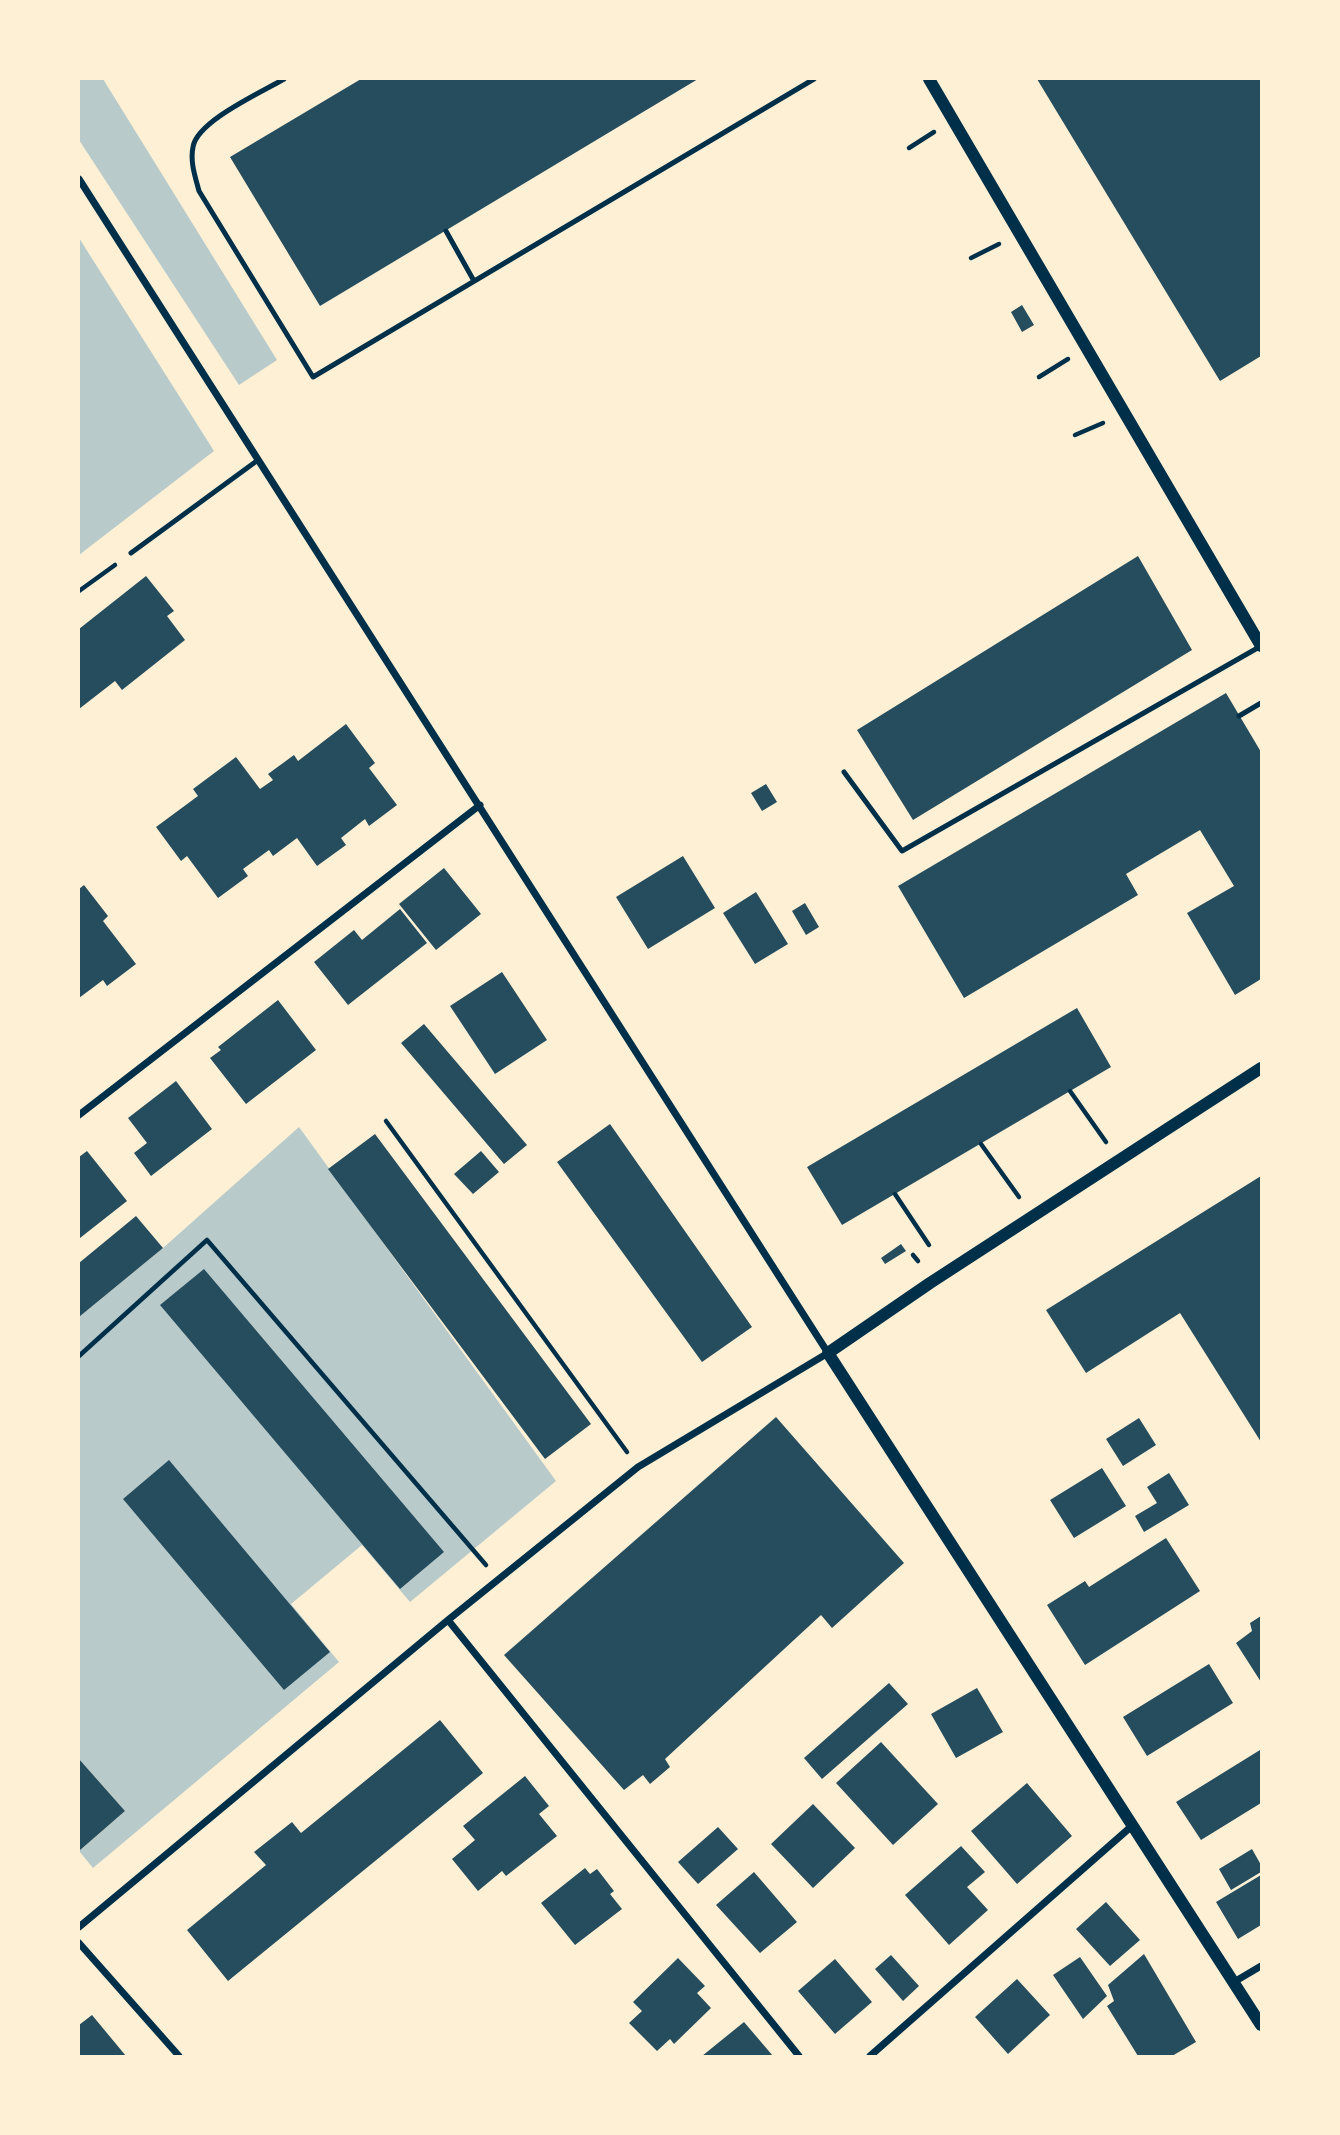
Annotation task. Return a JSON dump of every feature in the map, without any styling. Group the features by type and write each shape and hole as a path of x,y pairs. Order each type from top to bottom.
{"street":[{"path":"929,79 1261,646"},
{"path":"79,178 828,1353 1134,1824 1261,2025"},
{"path":"79,1115 480,805"},
{"path":"79,1927 448,1620 638,1467 828,1353 1261,1068"},
{"path":"448,1620 799,2056"},
{"path":"870,2056 1134,1824"},
{"path":"79,1943 179,2056"},
{"path":"1234,1982 1261,1966"}],"lane":[{"path":"284,79 210,122 193,144 192,162 199,191 313,377 814,79"},
{"path":"446,231 474,281"},
{"path":"131,553 258,460"},
{"path":"844,772 902,851 1261,646"},
{"path":"1239,716 1261,704"}],"path":[{"path":"909,148 937,129"},
{"path":"971,258 1003,242"},
{"path":"1039,377 1071,357"},
{"path":"1075,435 1109,420"},
{"path":"79,591 131,553"},
{"path":"1070,1091 1118,1161"},
{"path":"386,1121 638,1467"},
{"path":"981,1144 1033,1216"},
{"path":"895,1194 929,1245"},
{"path":"79,1356 207,1240 499,1581"},
{"path":"913,1255 918,1261"}],"shaded area":[{"path":"79,79 103,79 277,360 239,385 79,140"},
{"path":"79,238 214,451 79,555"},
{"path":"299,1127 556,1481 410,1602 362,1545 291,1604 339,1662 93,1868 79,1851 125,1811 79,1759 79,1317 163,1248"}],"building":[{"path":"361,79 698,79 320,306 230,157"},
{"path":"1037,79 1261,79 1261,356 1220,381"},
{"path":"1022,305 1034,325 1022,332 1011,312"},
{"path":"1138,556 1192,650 913,820 857,730"},
{"path":"146,576 174,611 167,616 185,640 122,690 115,681 79,709 79,629"},
{"path":"1226,693 1261,752 1261,979 1235,995 1187,913 1234,886 1200,830 1126,874 1138,895 964,998 898,886"},
{"path":"346,724 375,763 369,768 397,805 369,826 365,819 341,838 346,845 317,866 297,838 273,856 269,850 243,869 248,876 218,898 187,856 181,861 156,827 198,796 193,789 236,757 260,789 273,780 268,774 294,755 298,761"},
{"path":"766,784 777,802 762,811 751,793"},
{"path":"683,856 715,908 648,949 616,897"},
{"path":"444,868 481,914 436,950 399,904"},
{"path":"84,885 108,916 103,921 136,964 107,986 103,980 79,998 79,889"},
{"path":"756,892 788,944 755,964 723,913"},
{"path":"805,903 819,927 806,935 792,911"},
{"path":"400,909 427,943 348,1005 314,962 354,930 362,940"},
{"path":"502,972 547,1040 495,1074 450,1006"},
{"path":"278,1000 316,1050 246,1104 210,1058 221,1050 218,1047"},
{"path":"1077,1008 1111,1067 842,1225 807,1167"},
{"path":"424,1024 527,1145 504,1164 401,1043"},
{"path":"176,1081 212,1129 151,1176 134,1153 147,1143 128,1118"},
{"path":"610,1124 752,1327 702,1362 557,1162"},
{"path":"375,1134 591,1424 545,1459 328,1169"},
{"path":"87,1151 127,1201 80,1238 79,1157"},
{"path":"481,1151 499,1172 473,1194 454,1174"},
{"path":"1261,1176 1261,1442 1180,1313 1086,1373 1046,1310"},
{"path":"136,1216 163,1248 79,1317 79,1263"},
{"path":"901,1244 906,1251 885,1264 881,1258"},
{"path":"204,1269 444,1552 400,1589 160,1305"},
{"path":"776,1417 904,1563 832,1628 821,1615 665,1759 670,1767 650,1784 643,1775 624,1790 504,1655"},
{"path":"1139,1418 1156,1445 1123,1466 1106,1439"},
{"path":"169,1460 330,1652 284,1690 123,1499"},
{"path":"1102,1468 1126,1506 1074,1538 1050,1500"},
{"path":"1169,1473 1189,1505 1144,1532 1135,1516 1157,1503 1147,1487"},
{"path":"1166,1538 1200,1591 1085,1665 1047,1605 1085,1581 1089,1587"},
{"path":"1261,1616 1261,1682 1236,1643 1252,1631 1250,1623"},
{"path":"1209,1664 1233,1703 1147,1756 1123,1717"},
{"path":"889,1683 908,1704 822,1779 804,1758"},
{"path":"977,1688 1003,1732 956,1758 931,1714"},
{"path":"440,1720 483,1773 228,1981 187,1930 266,1865 254,1852 292,1822 301,1833"},
{"path":"881,1742 938,1804 893,1845 836,1783"},
{"path":"1260,1750 1261,1803 1201,1840 1176,1802"},
{"path":"79,1759 125,1811 79,1851"},
{"path":"525,1776 549,1806 539,1814 557,1836 506,1876 502,1871 478,1891 452,1859 475,1840 463,1826"},
{"path":"1027,1783 1072,1836 1017,1884 971,1831"},
{"path":"813,1804 855,1848 813,1888 771,1844"},
{"path":"718,1827 738,1849 698,1884 678,1862"},
{"path":"961,1846 985,1872 967,1887 988,1910 949,1945 905,1895"},
{"path":"1252,1849 1261,1865 1261,1872 1231,1890 1219,1869"},
{"path":"585,1868 590,1874 597,1869 614,1891 610,1894 622,1909 575,1945 541,1903"},
{"path":"754,1872 797,1922 760,1953 716,1905"},
{"path":"1261,1875 1261,1925 1238,1939 1216,1902"},
{"path":"1106,1902 1140,1940 1110,1966 1076,1929"},
{"path":"1144,1954 1196,2042 1172,2056 1138,2056 1107,2006 1114,2001 1108,1985"},
{"path":"891,1955 919,1986 903,2001 875,1969"},
{"path":"1080,1957 1107,1996 1083,2019 1053,1975"},
{"path":"678,1958 705,1986 697,1993 711,2008 674,2044 670,2039 657,2051 629,2023 642,2011 633,2002"},
{"path":"835,1959 872,2002 835,2034 798,1991"},
{"path":"1017,1979 1050,2015 1008,2054 975,2017"},
{"path":"92,2015 126,2056 79,2056 79,2025"},
{"path":"744,2022 773,2056 702,2056"}]}
